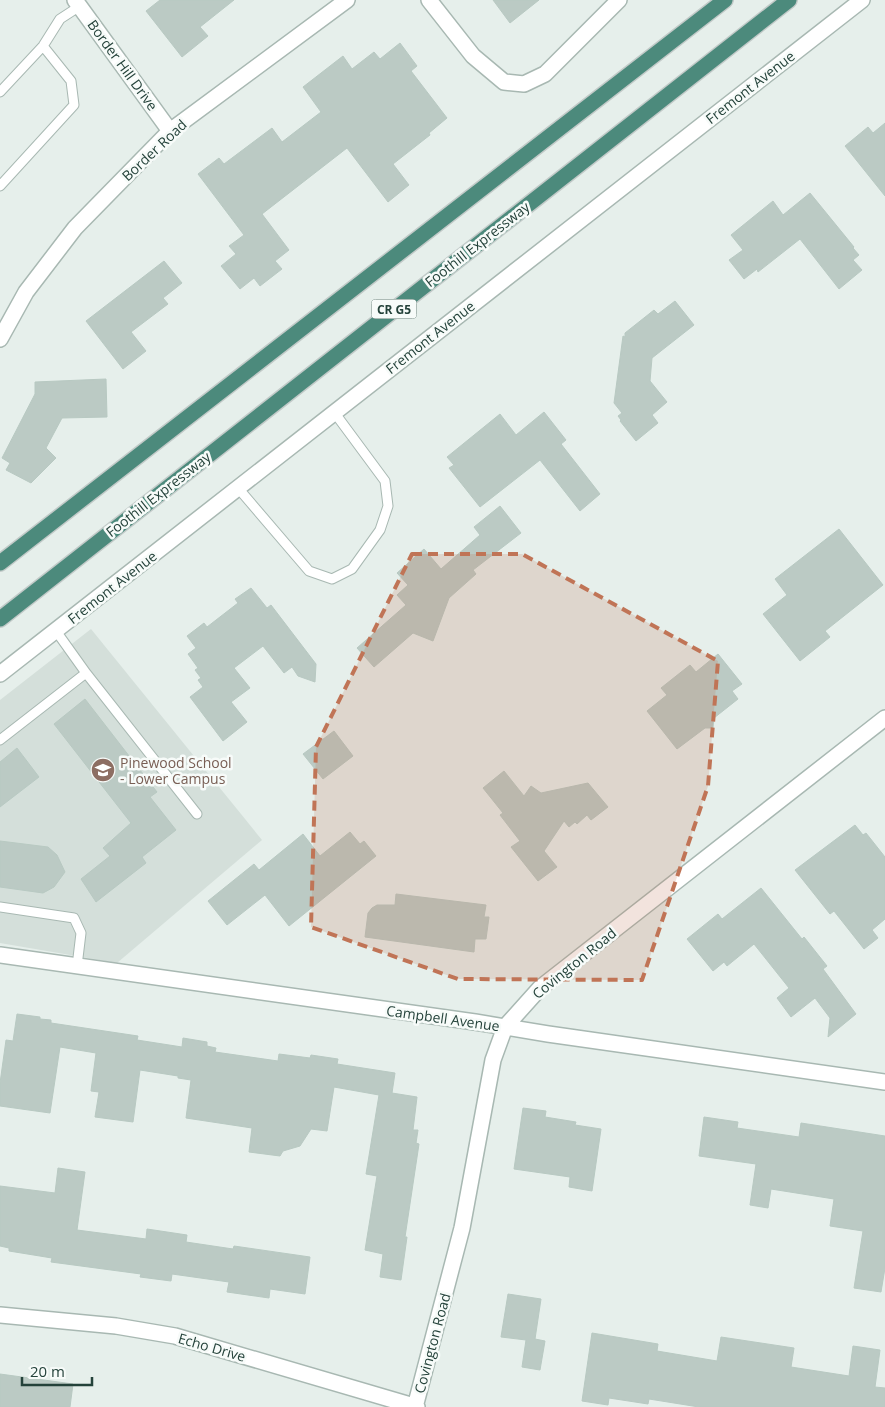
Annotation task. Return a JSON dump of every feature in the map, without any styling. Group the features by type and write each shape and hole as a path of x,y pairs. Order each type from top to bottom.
{"highway":[{"name":"CR G5","path":"0,563 725,0"},
{"name":"Foothill Expressway","path":"0,619 789,0"}],"street":[{"name":"Border Road","path":"0,339 26,292 75,228 170,131 347,0"},
{"path":"429,0 473,56 504,82 524,84 545,74 620,0"},
{"name":"Fremont Avenue","path":"0,674 862,0"},
{"name":"Border Hill Drive","path":"78,3 170,131"},
{"name":"Covington Road","path":"416,1407 462,1228 493,1060 505,1027 540,988 885,718"},
{"name":"Campbell Avenue","path":"0,955 885,1082"},
{"name":"Echo Drive","path":"0,1315 116,1326 175,1336 416,1407"}],"lane":[{"path":"0,92 43,46 60,19 78,3"},
{"path":"0,186 74,105 71,80 43,46"},
{"path":"238,488 309,571 332,579 352,570 380,530 388,506 386,481 334,412"},
{"path":"56,631 86,673 197,814"},
{"path":"0,740 86,673"},
{"path":"0,907 74,918 81,933 77,966"}],"highlighted area":[{"path":"412,554 522,554 718,661 708,786 642,980 458,979 311,927 316,747"}],"shaded area":[{"name":"Pinewood School - Lower Campus","path":"91,629 262,840 117,963 0,943 0,700"}],"building":[{"path":"160,0 234,0 200,27 208,36 182,57 146,11"},
{"path":"493,0 539,0 510,23"},
{"path":"400,43 417,66 411,71 447,118 429,133 430,135 393,164 409,185 388,202 347,148 262,214 289,250 275,261 282,269 260,286 254,278 240,289 221,266 236,254 229,246 244,235 198,174 219,158 224,164 272,128 282,142 321,112 303,87 343,56 352,69 374,52 380,59"},
{"path":"885,123 885,196 845,146 868,127 873,133"},
{"path":"810,193 854,247 859,255 853,260 862,270 839,289 800,239 758,272 757,269 744,279 729,260 743,250 731,235 773,201 783,215"},
{"path":"164,261 182,283 163,298 168,304 131,332 146,351 123,369 86,321"},
{"path":"675,301 694,325 652,358 650,381 667,402 652,415 658,423 636,441 620,421 618,416 622,413 614,403 623,336 625,337 625,333 654,310 658,314"},
{"path":"106,379 107,417 62,418 46,448 56,458 31,483 6,470 10,463 2,458 35,394 35,382"},
{"path":"544,412 566,440 561,444 600,494 580,511 540,460 480,507 449,468 454,465 447,457 500,414 516,435"},
{"path":"500,506 521,533 473,570 476,574 449,598 433,641 413,633 374,667 357,648 406,605 397,595 408,585 397,573 424,549 441,569 480,535 474,527"},
{"path":"839,529 883,585 825,631 830,637 800,661 763,614 787,595 775,579"},
{"path":"251,588 267,608 271,605 316,664 315,682 298,676 292,667 284,673 263,646 234,668 250,688 231,702 247,722 223,741 190,697 203,687 198,680 201,678 195,670 198,668 188,654 196,648 187,636 204,623 207,627 238,603 235,599"},
{"path":"718,654 742,684 732,691 738,699 714,718 713,728 705,728 677,749 647,711 667,695 661,688 690,665 696,672"},
{"path":"85,699 157,792 150,797 176,830 142,857 146,863 96,902 81,879 110,856 103,848 131,823 54,724"},
{"path":"334,731 353,756 323,779 303,754"},
{"path":"17,748 39,777 0,807 0,762"},
{"path":"504,771 524,796 531,786 541,793 588,783 608,807 591,820 587,815 577,824 575,822 569,827 564,821 544,851 557,867 538,881 511,847 520,841 500,815 503,813 483,788"},
{"path":"855,825 863,835 866,833 885,857 885,919 872,930 878,938 864,949 834,911 830,914 795,870"},
{"path":"350,832 360,844 364,841 376,856 289,926 265,895 227,925 208,901 254,864 259,870 303,834 320,856"},
{"path":"0,841 48,847 57,855 65,872 54,887 43,893 0,887"},
{"path":"761,888 802,939 804,937 827,966 823,969 856,1014 828,1037 830,1018 815,998 791,1017 777,998 789,988 754,944 727,966 724,962 713,971 687,939 718,914 722,919"},
{"path":"396,894 486,905 484,917 489,917 486,939 475,939 474,952 365,937 368,913 377,905 395,905"},
{"path":"17,1014 40,1017 40,1019 51,1020 51,1023 138,1036 137,1040 182,1047 183,1038 207,1042 207,1046 216,1048 215,1052 278,1061 279,1054 310,1058 311,1055 338,1059 337,1064 395,1073 392,1093 417,1097 413,1130 418,1130 416,1143 419,1144 405,1237 407,1237 401,1280 380,1277 383,1254 365,1250 377,1176 366,1174 379,1095 334,1087 327,1131 311,1129 300,1146 283,1151 280,1156 249,1152 252,1128 186,1118 191,1080 178,1078 178,1076 140,1070 133,1122 95,1117 99,1092 91,1091 96,1053 60,1047 50,1113 0,1106 0,1083 6,1040 13,1041"},
{"path":"523,1108 546,1111 545,1117 576,1122 575,1125 601,1129 592,1191 569,1187 570,1177 514,1169"},
{"path":"704,1117 738,1122 737,1128 799,1137 801,1123 885,1136 885,1268 881,1292 854,1288 863,1231 830,1226 834,1199 771,1189 768,1208 750,1205 756,1164 699,1156"},
{"path":"58,1168 85,1172 77,1230 146,1239 147,1229 187,1235 186,1242 233,1249 234,1246 310,1257 305,1294 270,1289 269,1298 227,1292 229,1282 172,1274 171,1281 140,1277 141,1274 51,1262 52,1258 9,1251 9,1248 0,1246 0,1186 55,1193"},
{"path":"508,1294 541,1299 535,1339 545,1341 540,1370 522,1367 526,1340 501,1337"},
{"path":"592,1333 658,1344 657,1351 717,1361 721,1337 794,1348 791,1367 849,1376 853,1346 880,1350 875,1387 885,1388 885,1407 699,1407 649,1399 648,1404 609,1398 608,1405 582,1401"},
{"path":"0,1374 73,1384 70,1407 0,1407"}],"place":[{"name":"Pinewood School - Lower Campus","path":"103,770"}]}
